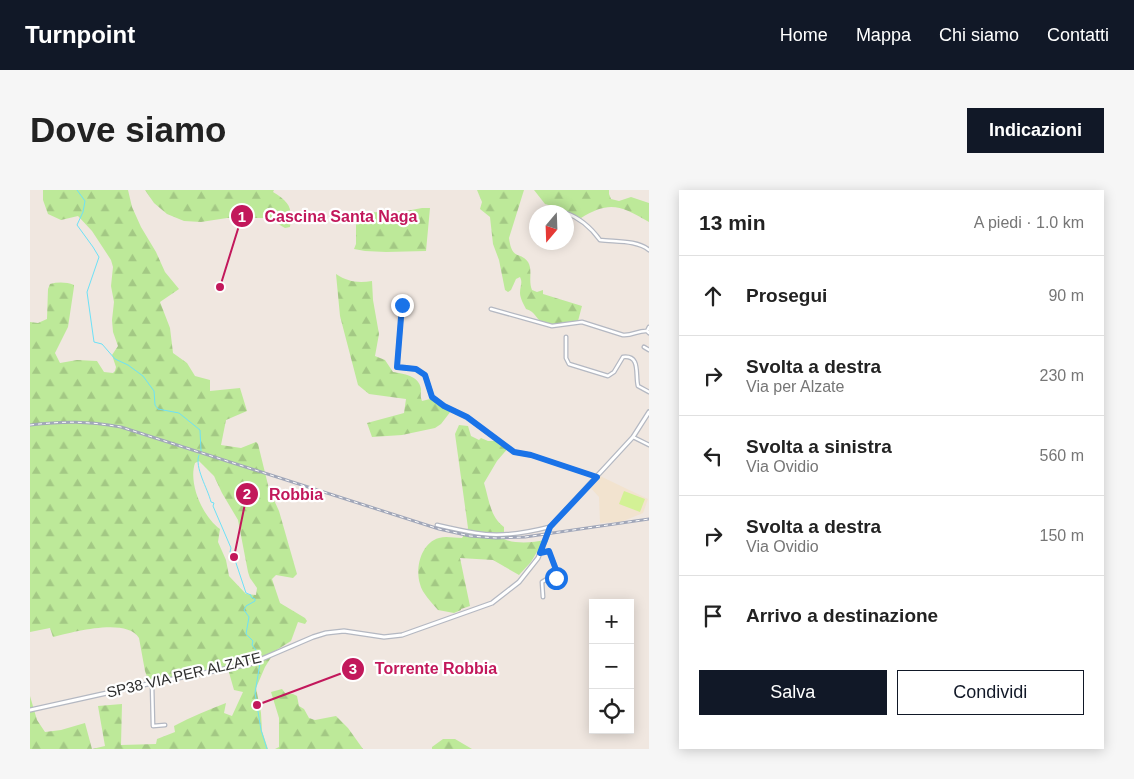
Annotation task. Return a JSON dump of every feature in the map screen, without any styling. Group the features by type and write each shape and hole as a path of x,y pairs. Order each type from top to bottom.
{"street":[{"path":"574,217 594,232 600,240 634,244 649,250"},
{"path":"402,305 397,367 416,369 425,375 432,397 444,406 467,417 514,452 531,455 597,477"},
{"path":"490,309 552,326 582,322 628,336 643,331 648,332 649,327"},
{"path":"566,338 566,358 569,364 608,376 614,372 623,357 630,357 634,360 637,367 638,386 649,392"},
{"path":"644,347 649,350"},
{"path":"437,525 478,534 516,533 550,527 633,437 649,412"},
{"path":"633,437 649,445"},
{"name":"SP38 VIA PER ALZATE","path":"30,710 250,664 313,637 336,631 352,631 384,637 397,636 492,603 519,582 538,558 550,527"},
{"path":"540,553 549,551 558,575 556,578 547,579 542,582 543,597"},
{"path":"152,683 153,726 165,725"}],"shaded area":[{"path":"600,476 648,499 643,513 621,522 600,523 599,497 590,487"}],"green space":[{"path":"43,190 128,190 132,207 141,227 165,272 179,289 160,302 170,328 173,353 187,363 195,376 210,380 210,391 240,388 247,411 226,420 221,445 241,448 256,442 258,444 269,489 279,511 297,574 293,578 276,575 272,579 280,603 307,621 305,624 298,622 291,641 275,651 265,667 256,688 262,731 268,749 92,749 105,746 98,706 122,704 121,745 156,744 157,739 175,732 174,726 226,703 224,713 232,716 243,692 234,690 228,669 150,685 145,671 139,638 133,632 123,628 99,628 53,637 50,628 30,632 30,322 38,323 47,319 48,289 50,284 68,283 74,285 68,327 55,353 60,363 77,360 97,361 104,372 113,373 116,367 112,355 118,346 113,332 112,320 114,302 111,286 113,267 111,260 92,231 78,216 61,220 48,214 43,200","holes":["199,461 214,476 238,520 248,572 257,588 256,595 246,594 229,576 226,560 218,542 220,529 208,517 195,490 193,471 195,463"]},
{"path":"145,190 274,190 273,192 289,206 291,214 290,227 285,228 263,218 227,218 201,222 184,221 167,214 154,203"},
{"path":"477,190 524,190 509,238 512,250 528,262 532,290 537,292 543,290 543,294 582,306 578,321 555,325 546,324 540,320 526,309 522,301 520,277 516,279 511,290 508,292 505,290 499,260 493,244 490,217 480,209 482,202"},
{"path":"534,190 609,190 611,199 619,201 631,197 649,203 649,222 631,212 615,207 600,209 581,218 574,215 574,205 545,204"},
{"path":"430,208 426,251 386,252 354,249 356,244 356,213 406,211"},
{"path":"336,274 353,281 372,281 379,334 375,356 385,360 393,372 414,378 420,384 422,401 430,399 451,411 441,424 435,428 402,435 372,437 367,423 404,413 406,399 369,394 358,385 340,316"},
{"path":"459,425 468,426 471,436 479,440 481,438 488,441 502,441 509,447 497,461 484,483 493,513 504,527 504,539 513,542 544,540 531,562 519,575 493,560 460,558 470,606 454,613 438,610 430,601 421,587 418,571 421,557 428,545 442,537 462,538 468,528 455,434"},
{"path":"624,491 645,499 640,512 619,504"},
{"path":"282,689 286,694 297,696 299,706 304,709 309,718 315,720 336,716 348,728 363,749 275,749 279,747 279,718 271,692"},
{"path":"30,696 37,720 45,732 61,730 85,723 92,749 30,749"},
{"path":"443,739 455,739 472,749 432,749"}],"waterway":[{"path":"77,190 85,201 83,212 77,225 99,257 87,292 94,342 102,344 115,359 128,365 143,376 154,391 155,405 158,409 179,413 200,430 201,451"},
{"path":"199,455 198,466 231,548 230,552 234,557 246,593 255,599 244,610 249,617 246,634 253,641 252,645 256,650 258,659"},
{"path":"260,663 255,693 261,730 267,749"}],"railway":[{"path":"30,425 76,422 121,427 439,529 470,536 496,538 525,537 649,519"}],"place":[{"name":"Cascina Santa Naga","path":"220,287"},
{"name":"Robbia","path":"234,557"},
{"name":"Torrente Robbia","path":"257,705"}],"route":[{"path":"402,305 397,367 416,369 425,375 432,397 444,406 467,417 514,452 531,455 597,477 550,527 540,553 549,551 558,575 556,578"}]}
